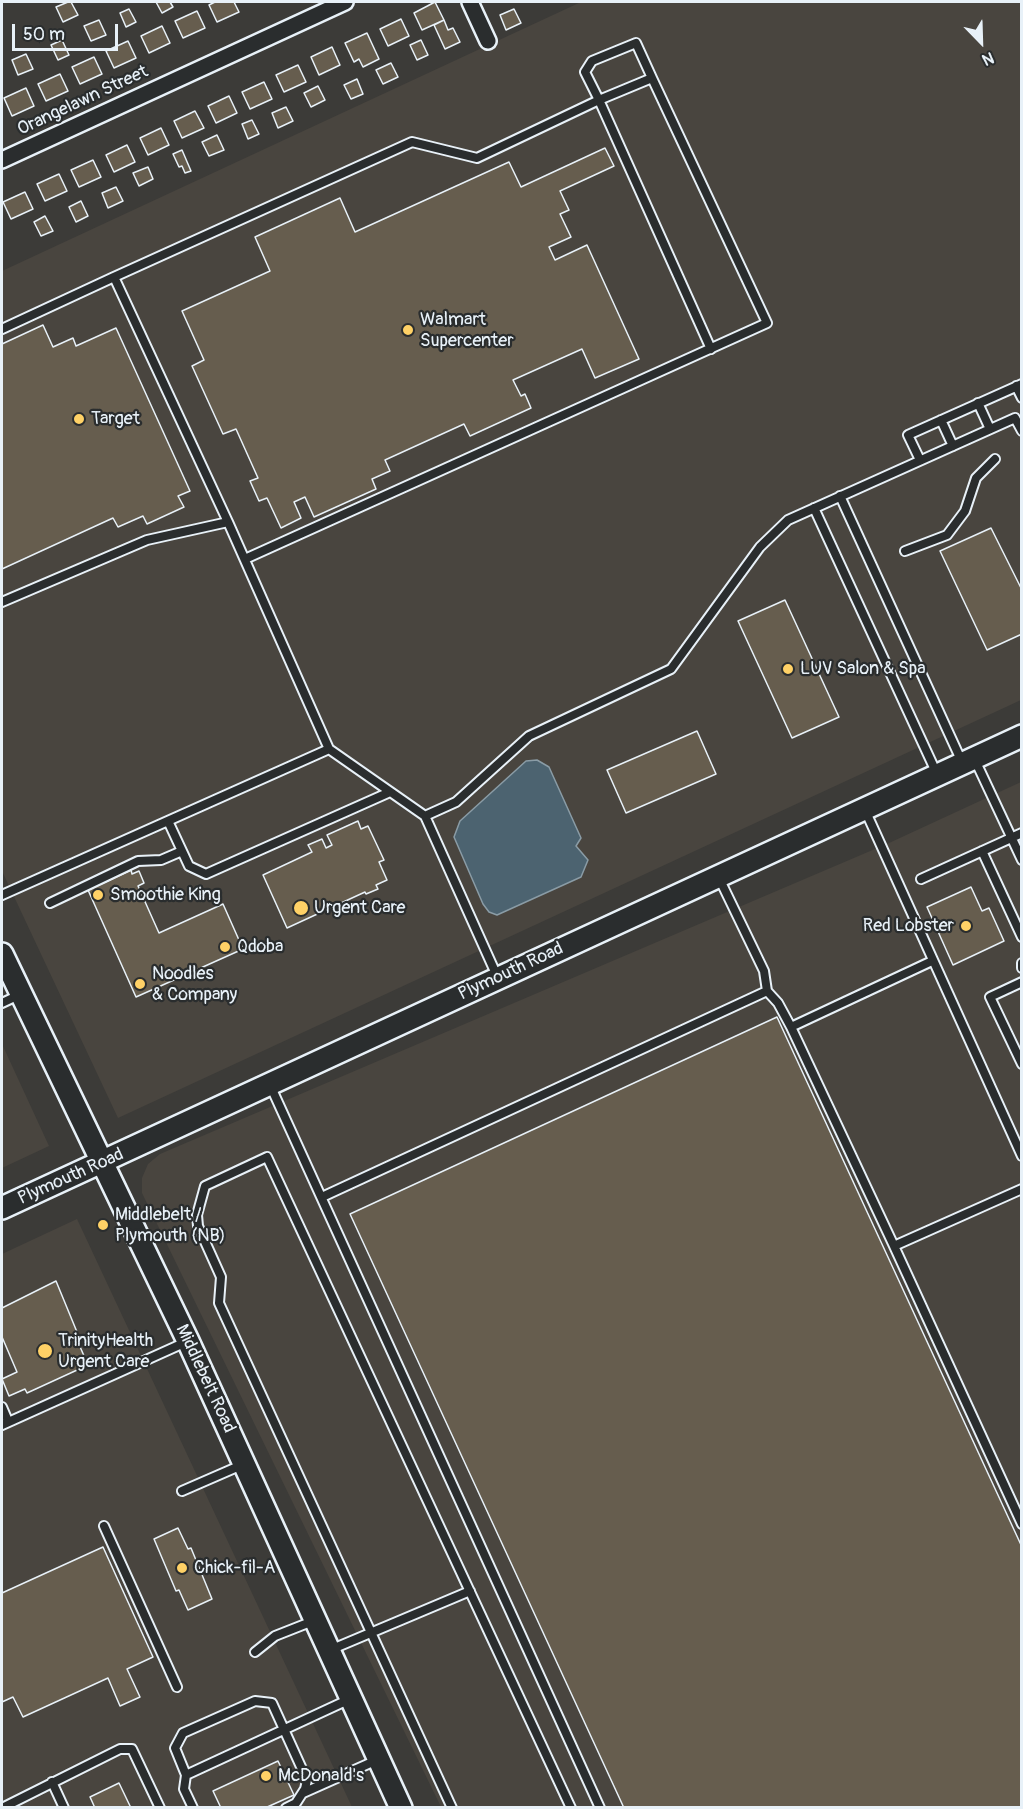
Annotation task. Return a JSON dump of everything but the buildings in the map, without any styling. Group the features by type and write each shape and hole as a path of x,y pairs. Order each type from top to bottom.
{"main road":[{"name":"Plymouth Road","path":"2,1208 1022,736"},
{"name":"Middlebelt Road","path":"2,954 188,1341 401,1808"}],"street":[{"name":"Orangelawn Street","path":"2,160 345,2"},
{"path":"470,2 488,41"}],"lane":[{"path":"245,559 711,349 767,323 636,43 592,61 585,72 711,349"},
{"path":"2,329 412,142 477,158 599,100 652,78"},
{"path":"114,278 245,559 329,749 425,816 498,978"},
{"path":"920,460 908,435 1019,385 1022,398"},
{"path":"978,404 990,429"},
{"path":"425,816 456,802 529,736 671,669 760,547 788,520 1018,416 1022,431"},
{"path":"941,420 953,446"},
{"path":"905,551 947,536 965,511 976,478 995,459"},
{"path":"840,496 968,761 1022,860"},
{"path":"814,508 938,775"},
{"path":"2,602 147,540 228,522"},
{"path":"2,895 329,749"},
{"path":"168,821 189,866 206,874 390,792"},
{"path":"865,809 1022,1156"},
{"path":"921,879 1022,833"},
{"path":"50,903 138,861 161,860 182,851"},
{"path":"982,851 1022,938"},
{"path":"718,876 764,971 767,991 778,1003 791,1027 1022,1524"},
{"path":"791,1027 932,961"},
{"path":"1022,963 1022,968"},
{"path":"1022,982 990,997 1022,1064"},
{"path":"322,1197 767,991"},
{"path":"2,1003 21,994"},
{"path":"269,1083 600,1808"},
{"path":"452,1808 219,1303 221,1277 198,1226 197,1215 205,1186 267,1157 571,1808"},
{"path":"894,1246 1022,1189"},
{"path":"2,1407 5,1423 188,1341"},
{"path":"182,1491 244,1464"},
{"path":"104,1526 177,1687"},
{"path":"328,1651 470,1591"},
{"path":"255,1652 275,1636 314,1620"},
{"path":"186,1775 350,1699"},
{"path":"193,1808 184,1789 186,1775 175,1748 183,1733 255,1701 272,1703 308,1780 296,1803 286,1808"},
{"path":"3,1808 120,1749 132,1749 160,1808"},
{"path":"302,1794 379,1760"},
{"path":"52,1782 64,1808"}],"shaded area":[{"path":"581,2 1021,2 1021,700 118,1118 2,871 2,271"},
{"path":"1021,782 1021,1807 441,1807 142,1193 142,1178 148,1164 160,1154 889,843"},
{"path":"2,1044 49,1146 2,1168"},
{"path":"77,1219 352,1807 2,1807 2,1254"}],"water":[{"path":"537,760 549,767 581,838 576,846 588,860 581,877 497,915 489,912 483,904 454,837 460,821 526,761"}],"place":[{"name":"Walmart Supercenter","path":"408,330"},
{"name":"Target","path":"79,419"},
{"name":"LUV Salon & Spa","path":"788,669"},
{"name":"Smoothie King","path":"98,895"},
{"name":"Urgent Care","path":"301,908"},
{"name":"Red Lobster","path":"966,926"},
{"name":"Qdoba","path":"225,947"},
{"name":"Noodles & Company","path":"140,984"},
{"name":"Middlebelt / Plymouth (NB)","path":"103,1225"},
{"name":"TrinityHealth Urgent Care","path":"45,1351"},
{"name":"Chick-fil-A","path":"182,1568"},
{"name":"McDonald's","path":"266,1776"}]}
